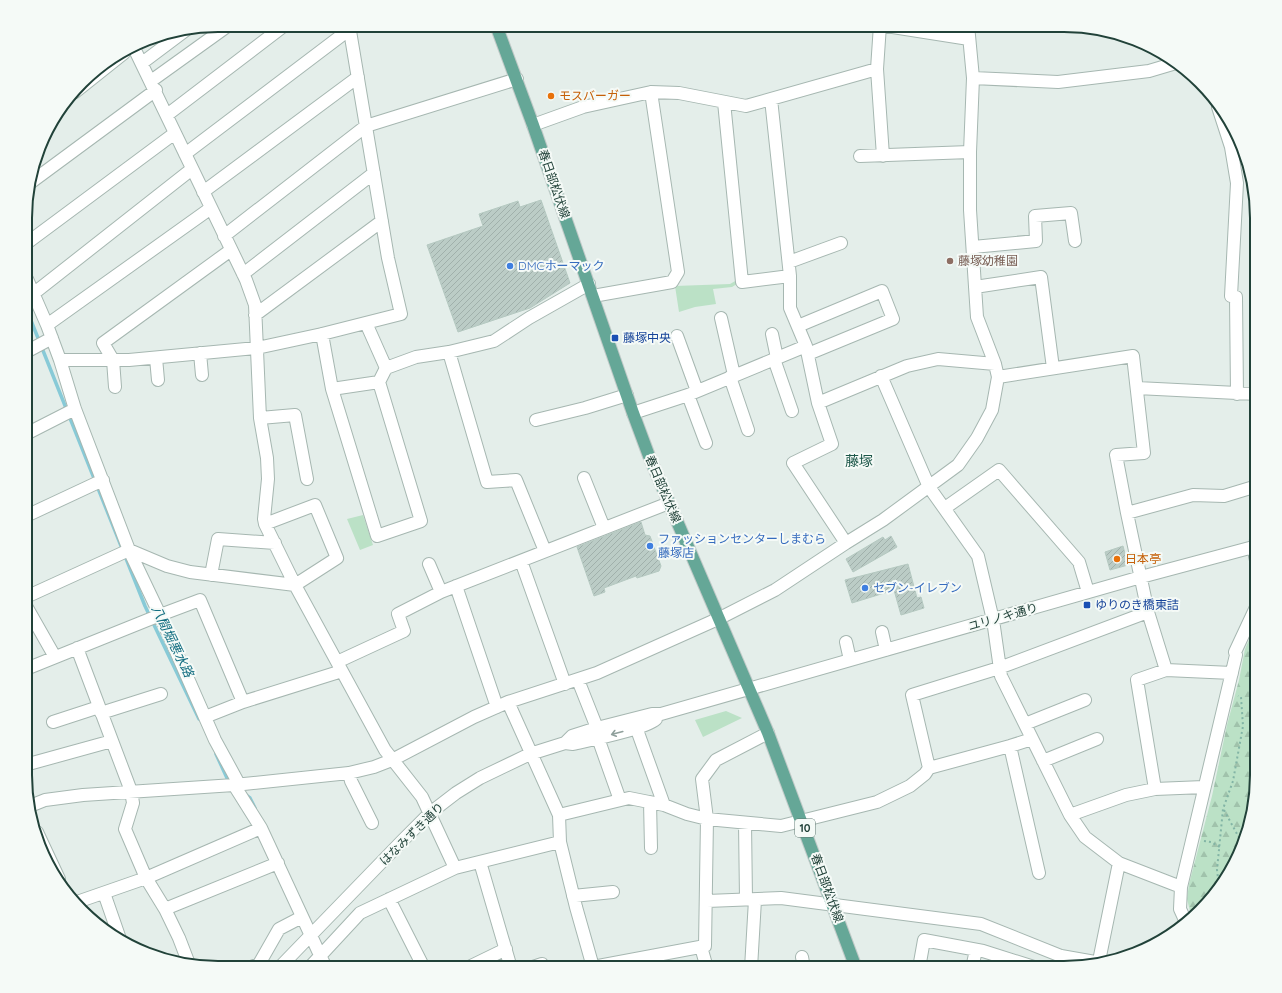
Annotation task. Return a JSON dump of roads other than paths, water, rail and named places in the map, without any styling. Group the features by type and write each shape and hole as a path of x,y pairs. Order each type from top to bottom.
{"main road":[{"name":"春日部松伏線","path":"499,32 534,124 633,413 669,503 720,618 768,733 802,820 853,961"}],"street":[{"path":"37,178 220,32"},
{"path":"167,115 276,32"},
{"path":"185,154 344,32"},
{"path":"60,360 156,358 257,348 322,334 401,314 388,258 351,32"},
{"path":"883,156 877,69 884,32"},
{"path":"927,32 969,38"},
{"path":"35,804 45,800 58,798 132,791 236,785 349,773 374,767 392,760 474,717 502,705 598,673 720,618 775,590 808,571 846,543 883,520 958,465 977,438 992,410 998,377 995,364 977,317 970,210 970,152 973,78 969,32"},
{"path":"142,63 177,37"},
{"path":"136,51 243,274 255,305 260,418 267,458 268,479 264,518 265,524 384,750 422,797 455,868"},
{"path":"973,78 1058,82 1149,71 1170,65"},
{"path":"534,124 583,107 651,92 679,93 746,106 877,69"},
{"path":"203,192 358,77"},
{"path":"224,236 366,126 517,79"},
{"path":"593,296 672,282 678,272 651,92"},
{"path":"771,99 789,262 790,308 807,350 818,403 832,444 793,462 846,543"},
{"path":"724,102 742,282 790,276"},
{"path":"32,239 175,133"},
{"path":"1233,141 1231,148 1237,183 1231,296 1236,297 1237,394"},
{"path":"860,156 970,152"},
{"path":"192,169 33,294 52,338 75,409 129,550 160,614 236,785 261,828 278,863 309,936 324,952 325,961"},
{"path":"243,274 374,173"},
{"path":"47,325 211,208"},
{"path":"973,247 1036,241 1035,216 1071,213 1074,241"},
{"path":"255,315 382,221"},
{"path":"789,262 841,243"},
{"path":"115,387 113,360 103,343 231,250"},
{"path":"975,287 1041,277 1053,368"},
{"path":"322,334 332,389 377,536 421,521 379,382 386,368 416,357 449,352 494,341 529,318 589,284"},
{"path":"633,413 693,393 775,358 807,350 893,319 882,291 798,326"},
{"path":"721,318 732,376 748,430"},
{"path":"366,323 386,368"},
{"path":"772,334 775,358 792,411"},
{"path":"678,336 706,443"},
{"path":"32,349 52,338"},
{"path":"449,352 487,482 516,480 545,551"},
{"path":"200,353 202,375"},
{"path":"998,377 1133,356 1144,453 1116,455 1148,612 1166,670"},
{"path":"156,358 158,380"},
{"path":"818,403 907,366 938,359 995,364"},
{"path":"881,376 929,487 978,556 993,620 999,668 1070,815 1085,837 1119,863 1181,887"},
{"path":"332,389 379,382"},
{"path":"1137,388 1250,394"},
{"path":"536,420 585,408 627,395"},
{"path":"32,431 75,409"},
{"path":"260,418 295,415 307,479"},
{"path":"945,508 999,470 1079,562 1088,592"},
{"path":"584,478 604,528"},
{"path":"32,513 103,480"},
{"path":"1127,513 1193,495 1224,496 1250,488"},
{"path":"205,717 340,666 404,631 398,614 441,592 669,503"},
{"path":"32,594 129,550 167,566 190,572 296,585 338,558 315,504 265,524"},
{"path":"211,575 218,539 275,543"},
{"name":"ユリノキ通り","path":"750,689 1140,577 1250,548"},
{"path":"521,561 565,684"},
{"path":"429,564 441,592"},
{"path":"456,586 502,705 530,754 559,815 560,842 589,961"},
{"path":"32,667 160,614 200,600 243,702"},
{"path":"929,768 912,695 999,668 1148,612"},
{"path":"32,617 55,657"},
{"path":"1184,917 1180,908 1181,887 1236,652 1250,621"},
{"path":"882,632 886,650"},
{"path":"846,642 850,660"},
{"path":"77,648 132,791 133,803 124,829 146,878 165,909 187,958"},
{"path":"1155,790 1137,680 1166,670 1232,673"},
{"path":"578,680 598,733 620,800"},
{"name":"はなみずき通り","path":"286,961 430,813 456,793 480,778 530,754 565,744 573,744 598,733 652,714 661,714 750,689"},
{"path":"53,722 161,694"},
{"path":"1025,724 1084,700"},
{"name":"はなみずき通り","path":"598,733 636,728 653,721 661,714"},
{"path":"636,728 664,804"},
{"path":"638,961 656,955 705,946 707,819 702,779 716,760 768,733"},
{"path":"559,815 629,798 664,804 687,814 707,819 781,826 877,802 910,786 925,774 929,768 1032,739"},
{"path":"1043,761 1098,739"},
{"path":"32,763 112,741"},
{"path":"1010,746 1038,873"},
{"path":"349,773 372,823"},
{"path":"1070,815 1126,795 1155,790 1204,787"},
{"path":"650,802 651,848"},
{"path":"746,823 751,900 751,961"},
{"path":"81,901 146,878 261,828"},
{"path":"316,961 360,913 455,868 560,842"},
{"path":"480,862 509,961"},
{"path":"165,909 278,863"},
{"path":"1100,957 1119,863"},
{"path":"573,896 613,892"},
{"path":"104,893 118,932"},
{"path":"706,901 781,898 833,906 981,924 1061,956 1083,960"},
{"path":"389,899 420,961"},
{"path":"261,961 279,929 302,917"},
{"path":"920,961 924,940 976,950 1011,961"},
{"path":"701,947 705,961"},
{"path":"481,961 506,949"},
{"path":"974,961 976,950"},
{"path":"656,955 658,961"}],"waterway":[{"name":"八間堀悪水路","path":"32,323 145,606 199,719"},
{"name":"八間堀悪水路","path":"216,754 227,778 233,783"},
{"name":"八間堀悪水路","path":"246,795 250,798 255,808"}],"place":[{"name":"モスバーガー","path":"551,96"},
{"name":"藤塚幼稚園","path":"950,261"},
{"name":"DMCホーマック","path":"510,266"},
{"name":"藤塚中央","path":"615,338"},
{"name":"ファッションセンターしまむら 藤塚店","path":"650,546"},
{"name":"日本亭","path":"1117,559"},
{"name":"セブン-イレブン","path":"865,588"},
{"name":"ゆりのき橋東詰","path":"1087,605"}],"district":[{"name":"藤塚","path":"859,461"}]}
